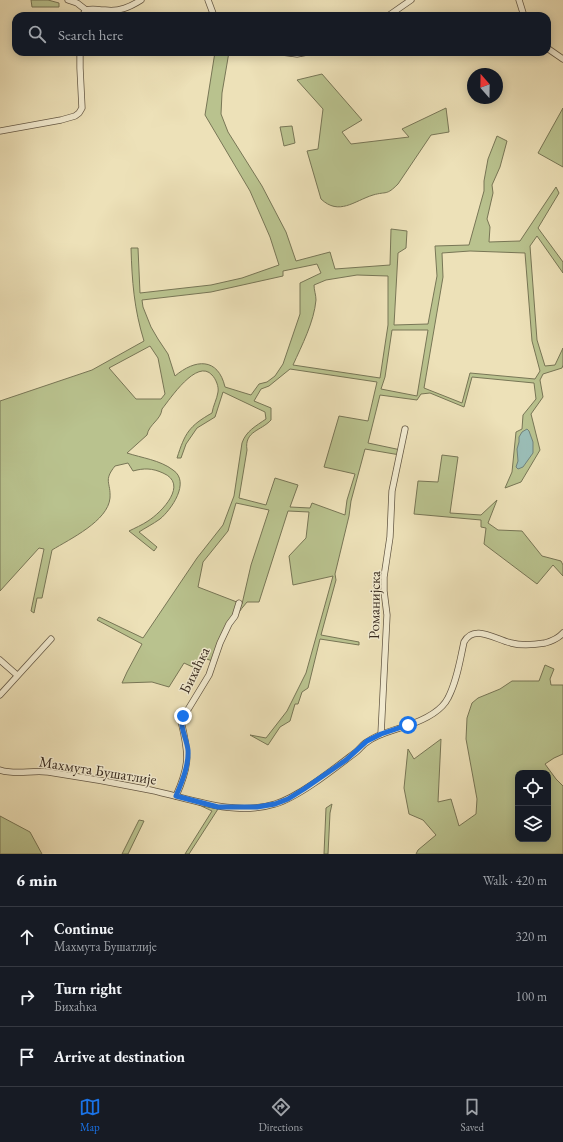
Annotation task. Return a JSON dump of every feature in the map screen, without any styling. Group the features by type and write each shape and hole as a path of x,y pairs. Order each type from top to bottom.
{"street":[{"path":"68,0 77,3 86,10 94,8 117,10 131,6 141,0"},
{"path":"208,0 212,12"},
{"path":"394,12 412,0"},
{"path":"519,0 523,12"},
{"path":"551,51 563,59"},
{"path":"0,131 61,120 80,113 83,103 80,82 80,56"},
{"name":"Романијска","path":"381,734 387,615 384,577 390,537 392,491 405,429"},
{"name":"Бихаћка","path":"176,796 187,764 188,749 181,722 209,675 220,643 229,624 235,616 239,604"},
{"name":"Махмута Бушатлије","path":"0,770 11,772 46,772 149,790 218,807 257,807 275,804 288,799 304,789 346,760 367,741 381,734 420,720 442,706 448,698 453,684 466,637 471,634 477,632 483,633 510,643 530,645 557,639 563,633"},
{"path":"0,695 51,639"},
{"path":"0,660 17,675"}],"green space":[{"path":"31,0 48,0 59,3 59,7 32,7"},
{"path":"214,56 228,56 222,93 221,114 228,132 262,186 286,232 296,261 330,252 335,269 390,265 391,229 407,231 406,248 398,253 394,325 428,324 437,276 435,246 469,245 484,191 484,181 488,159 497,136 507,141 500,167 492,185 493,193 487,219 490,227 489,242 520,241 556,187 559,193 538,228 563,262 563,273 537,236 530,246 537,340 545,366 555,365 563,348 563,365 562,368 543,374 540,380 543,397 531,414 540,450 521,482 505,488 512,472 516,432 522,429 523,415 536,399 534,383 472,377 464,407 430,393 421,394 417,400 380,395 368,443 401,450 400,455 365,449 351,501 349,516 335,574 336,580 321,635 359,642 359,645 320,639 308,688 302,692 298,704 295,704 290,721 280,727 268,745 250,735 266,738 287,711 306,673 333,576 293,585 289,556 306,538 309,512 288,511 259,602 247,602 228,630 213,661 203,658 197,669 184,663 169,687 152,682 122,683 142,644 97,620 99,617 143,638 197,558 223,525 234,496 242,443 249,432 266,419 265,412 223,392 215,417 197,428 186,444 181,458 177,458 189,431 198,422 212,413 218,388 212,375 206,371 199,372 192,376 177,389 162,409 160,416 150,428 147,435 127,453 168,467 178,475 180,481 180,488 174,503 160,519 139,532 157,547 154,551 129,531 154,517 166,505 173,491 174,484 170,478 163,473 152,469 133,471 128,463 115,466 108,478 110,498 108,506 103,514 96,522 78,535 52,550 42,598 37,598 34,613 31,611 44,549 39,548 0,591 0,401 92,370 144,341 134,295 131,248 138,248 140,293 211,285 242,278 279,265 270,237 250,191 205,115","holes":["470,251 525,253 532,341 540,371 535,379 470,373 462,403 424,388 443,277 442,253","317,264 321,273 300,283 300,314 283,364 275,376 267,382 259,384 251,395 225,387 222,377 217,370 205,364 190,366 175,376 168,354 151,327 143,307 142,300 211,292 283,276 283,271","357,275 388,276 388,325 380,378 293,365 313,317 316,300 314,285 326,280","392,330 428,330 417,396 381,389 385,377","150,346 158,358 165,394 161,399 136,399 109,368","290,369 377,382 368,421 339,416 324,467 355,474 347,500 345,515 312,503 310,508 290,507 298,485 275,478 266,505 239,498 248,439 254,432 271,420 271,408 254,401 261,389 269,386","236,503 269,510 251,565 242,604 198,587 203,562 228,531"]},
{"path":"322,74 362,120 342,132 351,144 409,137 402,129 446,108 449,132 431,135 398,184 389,192 373,195 347,206 340,207 328,204 321,199 307,151 318,149 323,109 297,80"},
{"path":"563,108 563,167 538,153"},
{"path":"292,126 295,143 284,146 280,127"},
{"path":"442,455 458,457 450,513 481,515 497,500 488,523 498,530 522,531 542,556 561,561 563,565 563,576 553,565 537,584 484,544 486,528 481,527 481,520 414,514 418,481 438,482"},
{"path":"545,665 554,669 550,679 551,685 563,685 563,754 545,764 549,770 515,770 515,842 551,842 551,772 563,786 563,854 416,854 418,850 436,835 423,820 409,814 404,788 408,749 414,759 441,739 438,802 451,799 459,826 476,814 477,799 466,739 467,718 472,703 478,698 500,689 512,681 539,681"},
{"path":"197,804 218,809 189,854 185,854 212,811"},
{"path":"332,804 330,813 328,854 324,854 326,808"},
{"path":"0,816 30,832 42,854 0,854"},
{"path":"139,820 144,821 128,854 122,854"}],"water":[{"path":"527,429 533,442 533,453 523,467 518,469 516,467 518,461 517,449 519,437 522,432"}],"route":[{"path":"183,716 181,722 188,749 187,764 176,796 218,807 234,808 266,806 288,799 346,760 367,741 381,734 408,725"}]}
